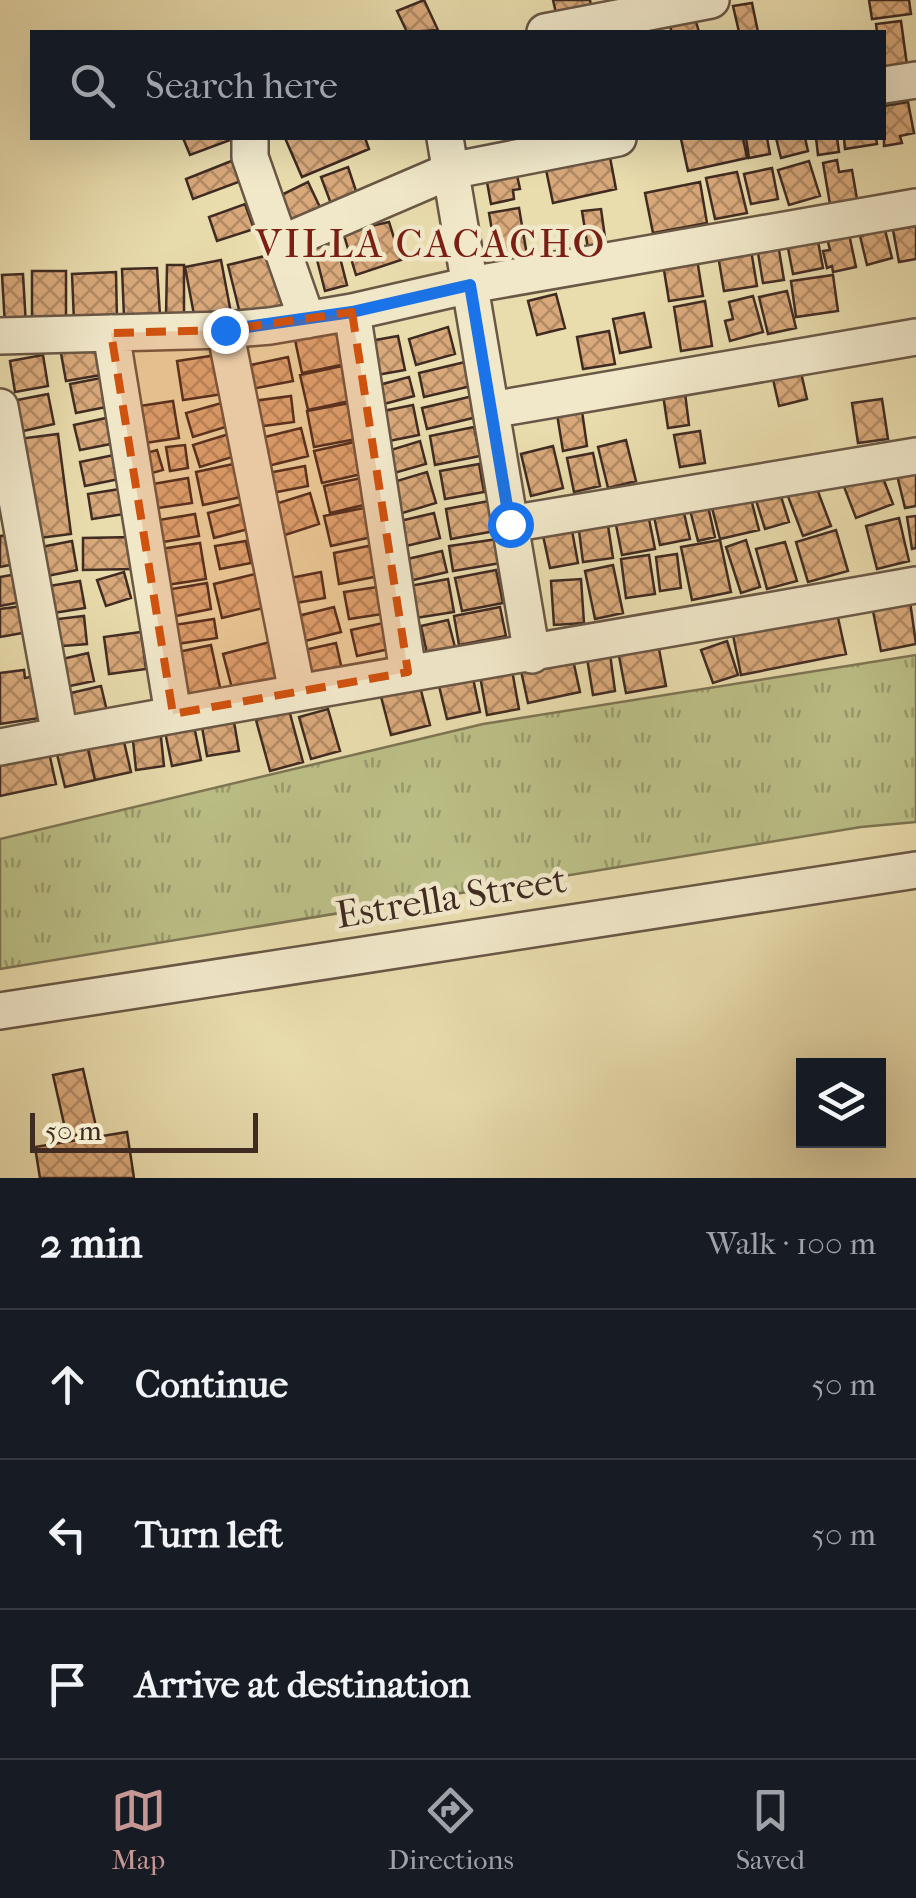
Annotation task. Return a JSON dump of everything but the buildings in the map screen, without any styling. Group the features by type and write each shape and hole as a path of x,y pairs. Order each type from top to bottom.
{"street":[{"path":"553,30 659,5 711,0"},
{"path":"886,85 916,80"},
{"path":"250,140 250,156 307,320"},
{"path":"280,244 448,154 597,140"},
{"path":"448,154 532,654"},
{"path":"0,336 225,330 307,320 470,285 916,206"},
{"path":"352,312 408,672"},
{"path":"225,330 297,692"},
{"path":"110,333 174,714"},
{"path":"491,410 916,336"},
{"path":"0,407 60,736"},
{"path":"510,524 916,456"},
{"path":"0,747 916,585"},
{"name":"Estrella Street","path":"0,1010 916,870"}],"highlighted area":[{"path":"352,312 408,672 173,714 111,333 225,330"}],"green space":[{"path":"916,655 916,822 861,827 0,969 0,839 483,724"}],"district":[{"name":"VILLA CACACHO","path":"431,243"}],"route":[{"path":"225,330 352,312 470,285 510,524"}]}
